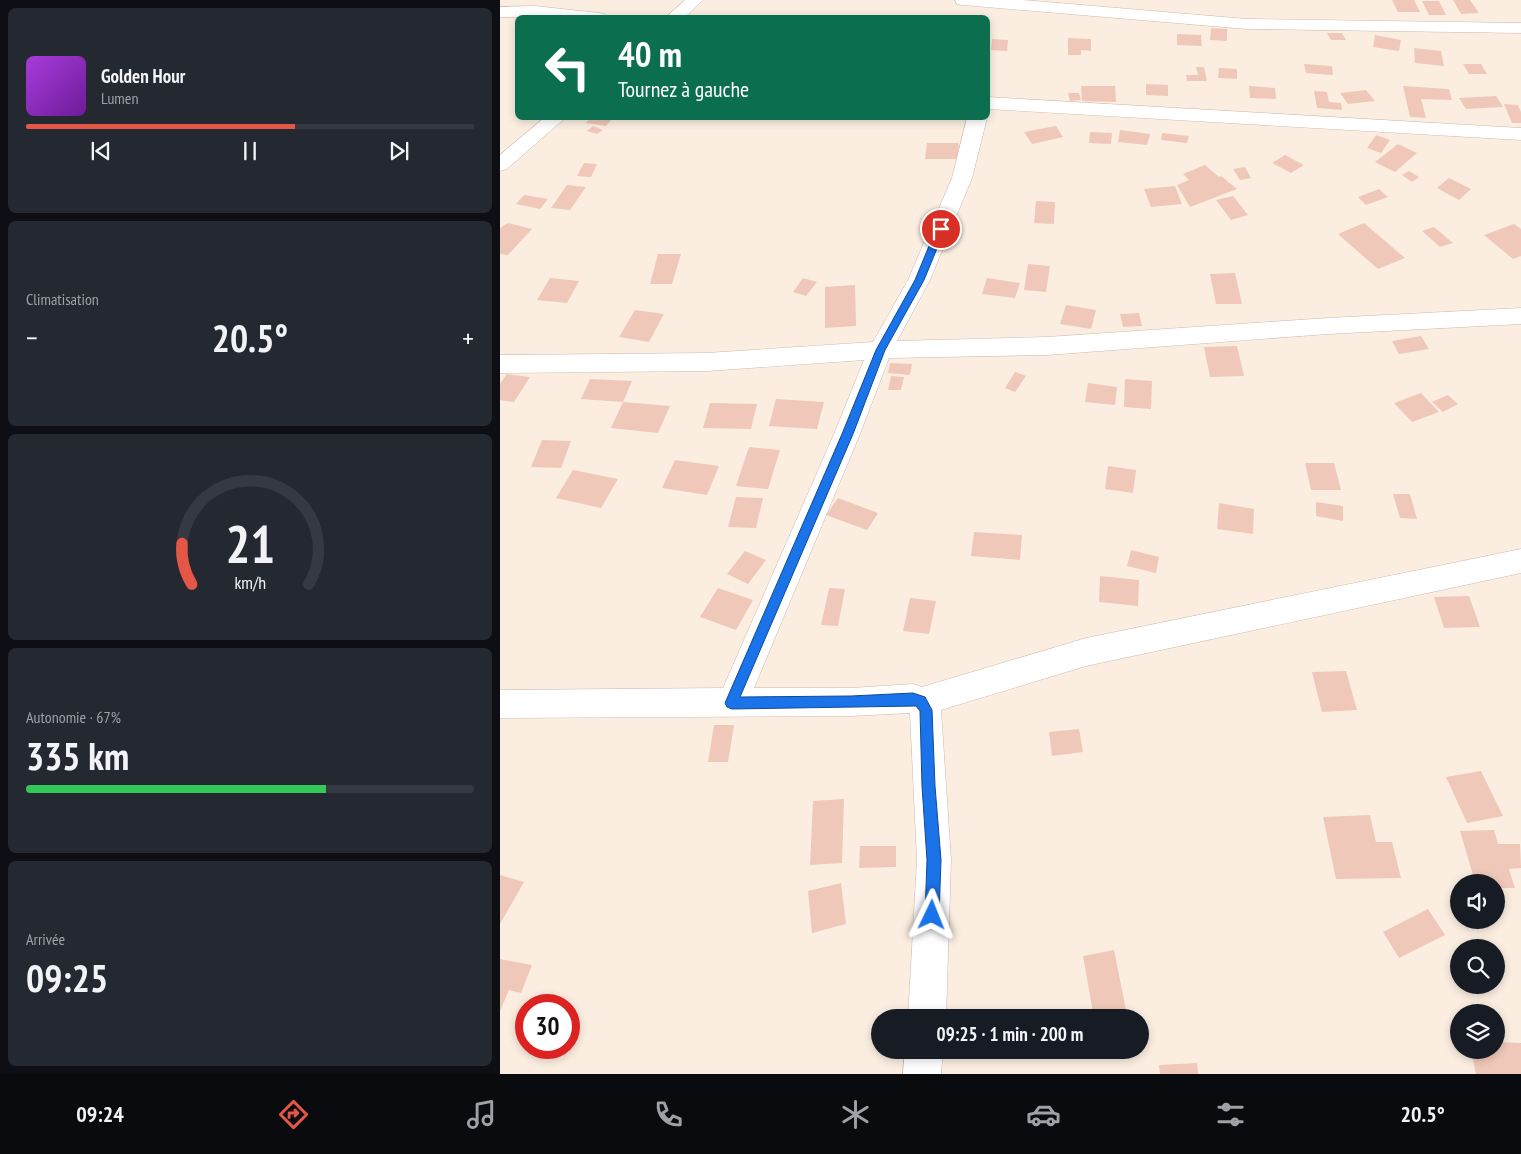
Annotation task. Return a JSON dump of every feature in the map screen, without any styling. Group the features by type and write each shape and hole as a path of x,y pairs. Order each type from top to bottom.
{"street":[{"path":"677,15 695,0"},
{"path":"963,0 1247,24 1521,28"},
{"path":"1186,19 1190,0"},
{"path":"500,12 535,11 571,15"},
{"path":"990,103 1521,134"},
{"path":"500,165 553,120"},
{"path":"732,703 847,434 880,350 919,280 962,178 976,120"},
{"path":"500,364 707,362 880,350 1047,346 1328,326 1521,316"},
{"path":"920,702 1086,652 1521,561"},
{"path":"500,704 851,702 913,698 920,702 926,710 928,786 934,860 927,1009"},
{"path":"922,1074 923,1059"}],"building":[{"path":"1392,0 1414,0 1420,12 1398,12"},
{"path":"1453,0 1470,0 1479,13 1461,14"},
{"path":"1422,1 1439,1 1446,15 1429,15"},
{"path":"1211,28 1227,29 1227,41 1210,40"},
{"path":"1327,33 1342,33 1346,40 1331,40"},
{"path":"1177,34 1201,35 1202,46 1177,45"},
{"path":"1375,35 1401,40 1399,51 1373,47"},
{"path":"1068,38 1091,39 1091,51 1081,50 1081,55 1068,55"},
{"path":"992,39 1008,40 1007,51 991,50"},
{"path":"1414,48 1441,51 1444,66 1415,63"},
{"path":"1304,64 1332,66 1333,75 1306,73"},
{"path":"1463,64 1481,64 1487,74 1469,74"},
{"path":"1196,67 1204,67 1207,81 1187,81 1186,75 1198,75"},
{"path":"1219,68 1237,69 1237,79 1218,78"},
{"path":"1146,84 1168,85 1168,96 1146,95"},
{"path":"1081,86 1115,86 1116,102 1082,101"},
{"path":"1249,86 1275,88 1276,99 1250,98"},
{"path":"1403,86 1449,89 1452,100 1421,99 1426,118 1410,117"},
{"path":"1366,90 1375,101 1348,104 1340,93"},
{"path":"1314,91 1327,92 1329,102 1341,103 1342,110 1317,108"},
{"path":"1068,93 1079,93 1081,100 1070,101"},
{"path":"1496,96 1503,107 1466,109 1459,98"},
{"path":"1504,104 1518,105 1521,112 1521,123 1512,123"},
{"path":"588,120 611,120 606,126 586,123"},
{"path":"593,126 603,130 597,134 587,131"},
{"path":"1056,126 1063,137 1032,144 1024,132"},
{"path":"1120,130 1150,134 1147,145 1118,142"},
{"path":"1090,132 1112,133 1111,144 1089,143"},
{"path":"1162,133 1189,136 1187,143 1161,140"},
{"path":"1376,135 1390,140 1381,153 1367,148"},
{"path":"927,143 959,143 957,159 925,159"},
{"path":"1398,144 1417,153 1395,172 1375,162"},
{"path":"1285,155 1304,165 1291,173 1272,163"},
{"path":"584,163 597,164 591,177 577,176"},
{"path":"1205,165 1237,189 1190,207 1177,185 1189,180 1183,174"},
{"path":"1245,167 1251,178 1240,180 1233,169"},
{"path":"1409,171 1419,177 1412,182 1402,175"},
{"path":"1449,178 1471,189 1459,200 1437,188"},
{"path":"567,185 586,187 570,210 551,208"},
{"path":"1175,186 1182,204 1151,207 1144,189"},
{"path":"1379,189 1388,197 1366,205 1358,197"},
{"path":"524,195 548,199 540,209 516,204"},
{"path":"1233,196 1248,215 1231,220 1216,200"},
{"path":"1036,201 1055,202 1054,224 1034,223"},
{"path":"508,223 532,229 508,255 500,254 500,228"},
{"path":"1364,223 1405,258 1378,269 1338,234"},
{"path":"1514,224 1521,229 1521,256 1513,259 1484,235"},
{"path":"1434,227 1453,243 1440,247 1422,231"},
{"path":"658,254 681,254 672,284 650,284"},
{"path":"1028,264 1050,266 1046,292 1024,290"},
{"path":"1235,273 1242,304 1216,304 1210,274"},
{"path":"550,278 579,281 567,303 537,300"},
{"path":"803,278 817,282 806,296 793,292"},
{"path":"987,278 1020,283 1015,298 982,294"},
{"path":"855,285 856,326 825,328 825,287"},
{"path":"1066,305 1096,310 1091,329 1060,324"},
{"path":"635,310 664,314 649,342 619,337"},
{"path":"1139,313 1142,326 1123,327 1120,314"},
{"path":"1421,336 1429,349 1399,354 1392,341"},
{"path":"1237,346 1244,376 1210,377 1204,347"},
{"path":"890,363 912,364 910,375 888,373"},
{"path":"1015,372 1026,376 1015,392 1005,388"},
{"path":"507,374 530,377 514,402 500,400 500,384"},
{"path":"891,376 904,377 901,390 888,390"},
{"path":"590,379 632,381 623,402 581,399"},
{"path":"1125,379 1152,381 1151,409 1124,407"},
{"path":"1088,383 1117,387 1115,405 1085,402"},
{"path":"1421,393 1439,412 1412,422 1394,403"},
{"path":"1448,395 1458,404 1443,412 1432,402"},
{"path":"776,399 824,402 817,429 769,426"},
{"path":"623,402 670,406 658,433 611,428"},
{"path":"710,403 757,404 751,429 703,428"},
{"path":"542,440 571,441 561,468 531,467"},
{"path":"749,447 780,450 768,489 736,486"},
{"path":"675,460 719,466 707,495 662,488"},
{"path":"1305,463 1334,463 1341,490 1311,490"},
{"path":"1108,466 1136,470 1133,493 1105,489"},
{"path":"573,470 618,479 601,508 556,498"},
{"path":"1393,494 1410,494 1417,519 1400,518"},
{"path":"736,497 763,498 756,528 728,527"},
{"path":"838,498 878,513 867,530 826,515"},
{"path":"1316,502 1343,506 1343,521 1316,516"},
{"path":"1219,503 1254,509 1253,534 1217,529"},
{"path":"974,532 1022,535 1020,560 971,556"},
{"path":"1131,550 1159,557 1156,573 1127,566"},
{"path":"745,551 766,560 748,584 727,574"},
{"path":"1100,576 1139,580 1138,606 1099,602"},
{"path":"718,588 753,600 736,630 700,617"},
{"path":"829,588 845,589 838,626 821,625"},
{"path":"1469,596 1480,627 1444,628 1434,597"},
{"path":"910,598 936,601 929,634 903,631"},
{"path":"1346,671 1357,710 1322,712 1312,672"},
{"path":"714,725 734,725 728,762 708,762"},
{"path":"1079,729 1083,752 1052,756 1049,732"},
{"path":"1481,771 1503,816 1467,823 1446,777"},
{"path":"844,799 842,863 810,865 813,801"},
{"path":"1370,815 1376,842 1392,842 1401,878 1336,879 1323,817"},
{"path":"1494,830 1498,844 1520,844 1521,868 1509,869 1515,888 1505,888 1505,874 1473,874 1460,831"},
{"path":"860,846 896,846 896,867 859,868"},
{"path":"500,875 524,882 500,924"},
{"path":"841,883 846,924 812,933 808,891"},
{"path":"1428,909 1445,935 1399,958 1383,932"},
{"path":"1114,950 1126,1009 1092,1009 1083,956"},
{"path":"500,959 532,965 521,993 509,990 500,1011"},
{"path":"1505,1042 1521,1043 1521,1074 1476,1074 1473,1059 1505,1059"},
{"path":"1197,1063 1198,1074 1160,1074 1159,1065"}],"route":[{"path":"932,915 934,860 928,786 926,710 920,702 913,698 851,702 732,703 847,434 880,350 919,280 941,229"}]}
